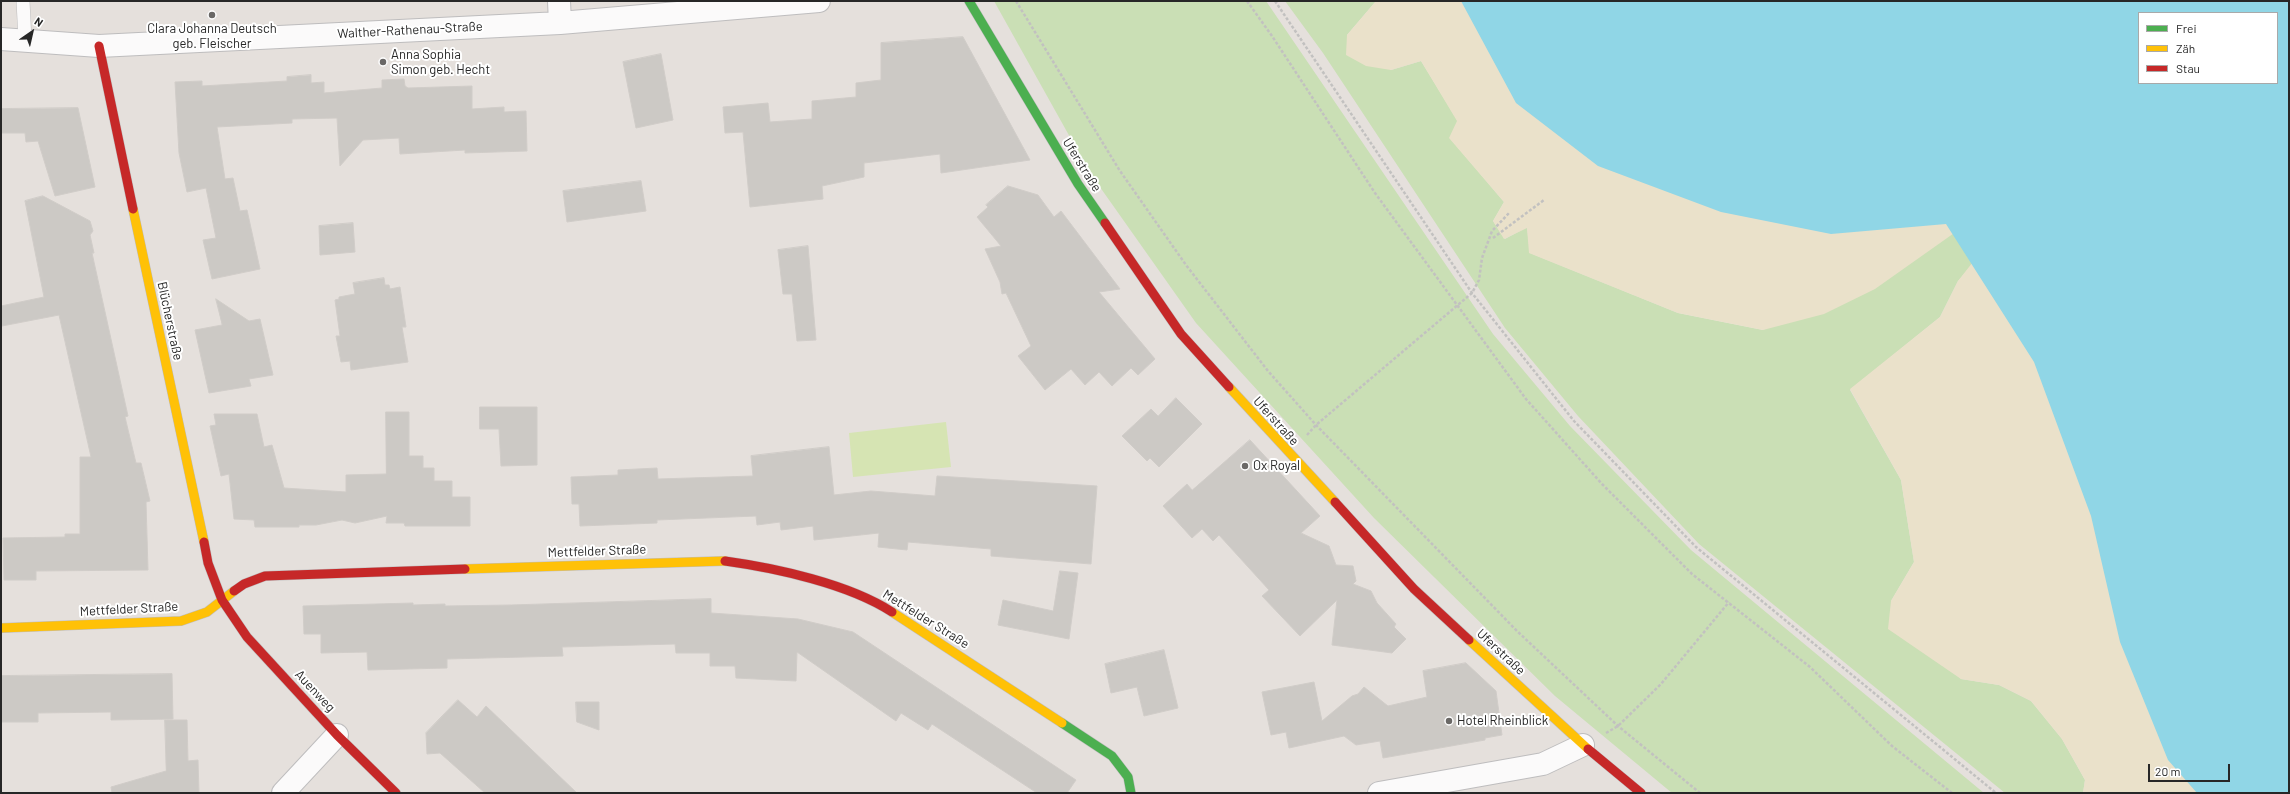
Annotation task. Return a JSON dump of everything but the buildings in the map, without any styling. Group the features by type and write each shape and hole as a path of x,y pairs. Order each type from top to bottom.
{"street":[{"path":"559,1 560,23"},
{"name":"Walther-Rathenau-Straße","path":"1,39 99,46 560,23 819,1"},
{"name":"Uferstraße","path":"970,1 1078,184 1181,334 1288,454 1414,589 1583,745 1641,793"},
{"name":"Blücherstraße","path":"99,46 208,563 222,600"},
{"name":"Mettfelder Straße","path":"1,628 181,621 207,612 244,584 265,576 721,560 740,563 848,590 881,604 1112,756 1128,777 1131,793"},
{"name":"Auenweg","path":"222,600 247,637 337,735 396,793"},
{"path":"283,793 337,735"},
{"path":"1379,793 1543,764 1583,745"}],"lane":[{"path":"23,1 25,40"}],"path":[{"path":"1016,1 1120,171 1186,265 1268,371 1316,425 1517,630 1618,726 1700,793"},
{"path":"1247,1 1272,36 1375,193 1526,399 1602,484 1692,574 1810,667 1892,746 1952,793"},
{"path":"1276,1 1472,293 1574,421 1696,547 1996,793"},
{"path":"1493,238 1544,200"},
{"path":"1288,454 1316,425 1472,293 1479,280 1482,258 1492,231 1510,212"},
{"path":"1618,726 1661,684 1729,602"}],"green space":[{"path":"994,1 1266,1 1493,334 1570,426 1691,550 1984,793 1672,793 1555,696 1374,518 1196,323 1090,173"},
{"path":"1285,1 1376,1 1347,35 1391,70 1421,61 1458,121 1450,138 1504,202 1493,221 1505,239 1527,227 1530,253 1678,313 1763,330 1991,207 2045,183 1958,281 1940,317 1850,390 1901,480 1914,562 1891,601 1961,679 1999,685 2031,701 2062,739 2085,780 2083,793 2005,793 1699,544 1578,416 1505,328 1323,53"},
{"path":"946,422 951,467 853,477 849,433"}],"sand":[{"path":"1376,1 1492,1 2053,158 2242,793 2083,793 2085,780 2062,739 2031,701 1999,685 1961,679 1888,629 1891,601 1914,562 1901,480 1850,389 1940,317 1958,281 1987,244 1991,207 1875,289 1824,314 1763,330 1678,313 1529,253 1527,228 1504,239 1493,221 1504,202 1449,138 1457,121 1421,61 1391,70 1366,66 1346,55 1347,35"}],"water":[{"path":"1461,1 2289,1 2289,793 2197,793 2168,760 2120,642 2091,516 2034,362 1946,224 1831,234 1721,212 1598,166 1516,103"}],"traffic: fast":[{"path":"969,1 1078,184 1105,223"},
{"path":"1062,723 1112,756 1128,777 1131,793"}],"traffic: slow":[{"path":"133,209 204,542"},
{"path":"1229,387 1335,502"},
{"path":"465,569 725,561"},
{"path":"1,628 181,621 207,612 234,591"},
{"path":"892,612 1062,723"},
{"path":"1469,640 1588,749"}],"traffic: jam":[{"path":"99,46 133,209"},
{"path":"1105,223 1181,334 1229,387"},
{"path":"1335,502 1414,589 1469,640"},
{"path":"204,542 208,563 222,600 247,637 337,735 396,793"},
{"path":"725,561 767,568 834,585 875,602 892,612"},
{"path":"234,591 244,584 265,576 465,569"},
{"path":"1588,749 1641,793"}],"place":[{"name":"Clara Johanna Deutsch geb. Fleischer","path":"212,15"},
{"name":"Anna Sophia Simon geb. Hecht","path":"383,62"},
{"name":"Ox Royal","path":"1245,466"},
{"name":"Hotel Rheinblick","path":"1449,721"}]}
